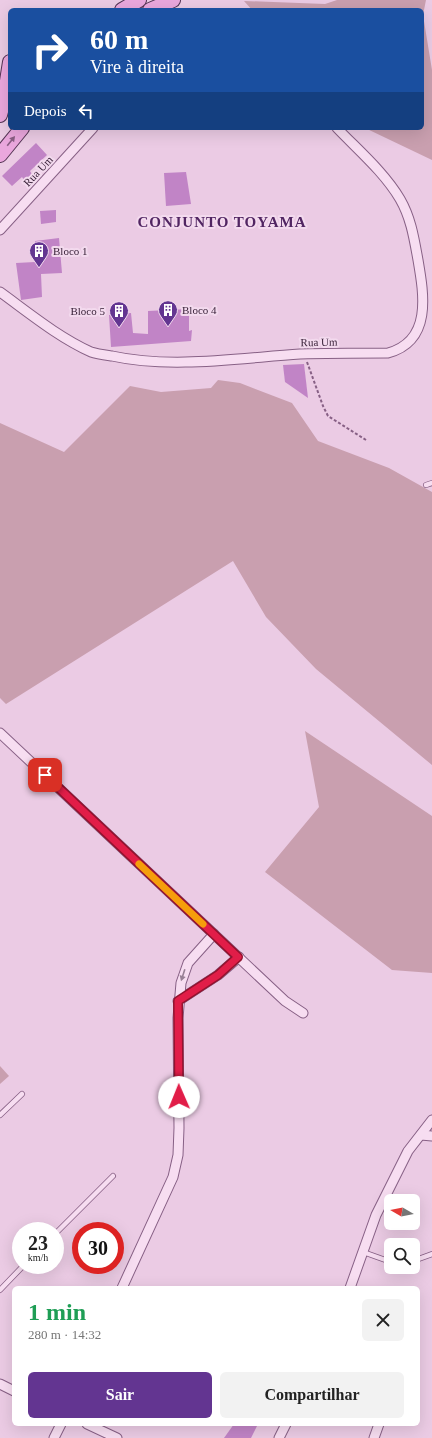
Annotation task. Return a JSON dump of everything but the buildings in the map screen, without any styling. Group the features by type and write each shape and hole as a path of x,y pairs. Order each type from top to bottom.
{"main road":[{"path":"125,8 139,0"},
{"path":"155,8 173,0"},
{"path":"0,115 8,75"},
{"path":"0,155 20,130"}],"street":[{"name":"Rua Um","path":"0,230 91,130"},
{"name":"Rua Um","path":"0,292 57,333 92,352 107,356 156,362 302,354 388,353 400,350 415,335 428,301 412,224 400,200 385,180 339,130"},
{"path":"0,733 285,1001 303,1014"},
{"path":"123,1286 173,1177 178,1155 178,1001 181,982 188,963 214,934"},
{"path":"178,1001 218,975 238,957"},
{"path":"351,1286 376,1215 399,1168 408,1151 432,1120"},
{"path":"421,1135 432,1136"},
{"path":"0,1384 12,1390"},
{"path":"54,1438 60,1426"},
{"path":"91,1426 117,1438"},
{"path":"280,1438 285,1426"},
{"path":"374,1438 378,1426"}],"lane":[{"path":"426,485 432,483"},
{"path":"0,1115 22,1094"},
{"path":"64,1225 113,1176"},
{"path":"363,1252 384,1260"},
{"path":"420,1258 432,1254"},
{"path":"0,1290 15,1274"}],"path":[{"path":"302,354 328,416 366,440"}],"shaded area":[{"path":"337,0 426,0 424,10 424,8 250,8 244,1 325,4"},
{"path":"424,21 432,70 432,160 369,130 424,130"},
{"path":"218,380 240,383 292,403 318,441 389,468 432,492 432,765 316,669 266,617 233,561 6,704 0,698 0,423 64,452 130,386 161,392 211,388"},
{"path":"305,731 432,816 432,973 392,970 265,872 319,807"},
{"path":"0,1066 9,1076 0,1084"}],"slow traffic":[{"path":"139,864 203,924"}],"place":[{"name":"Bloco 1","path":"39,268"},
{"name":"Bloco 4","path":"168,327"},
{"name":"Bloco 5","path":"119,328"}],"district":[{"name":"CONJUNTO TOYAMA","path":"222,222"}],"route":[{"path":"45,775 238,957 218,975 191,994 178,1001 179,1097"}]}
